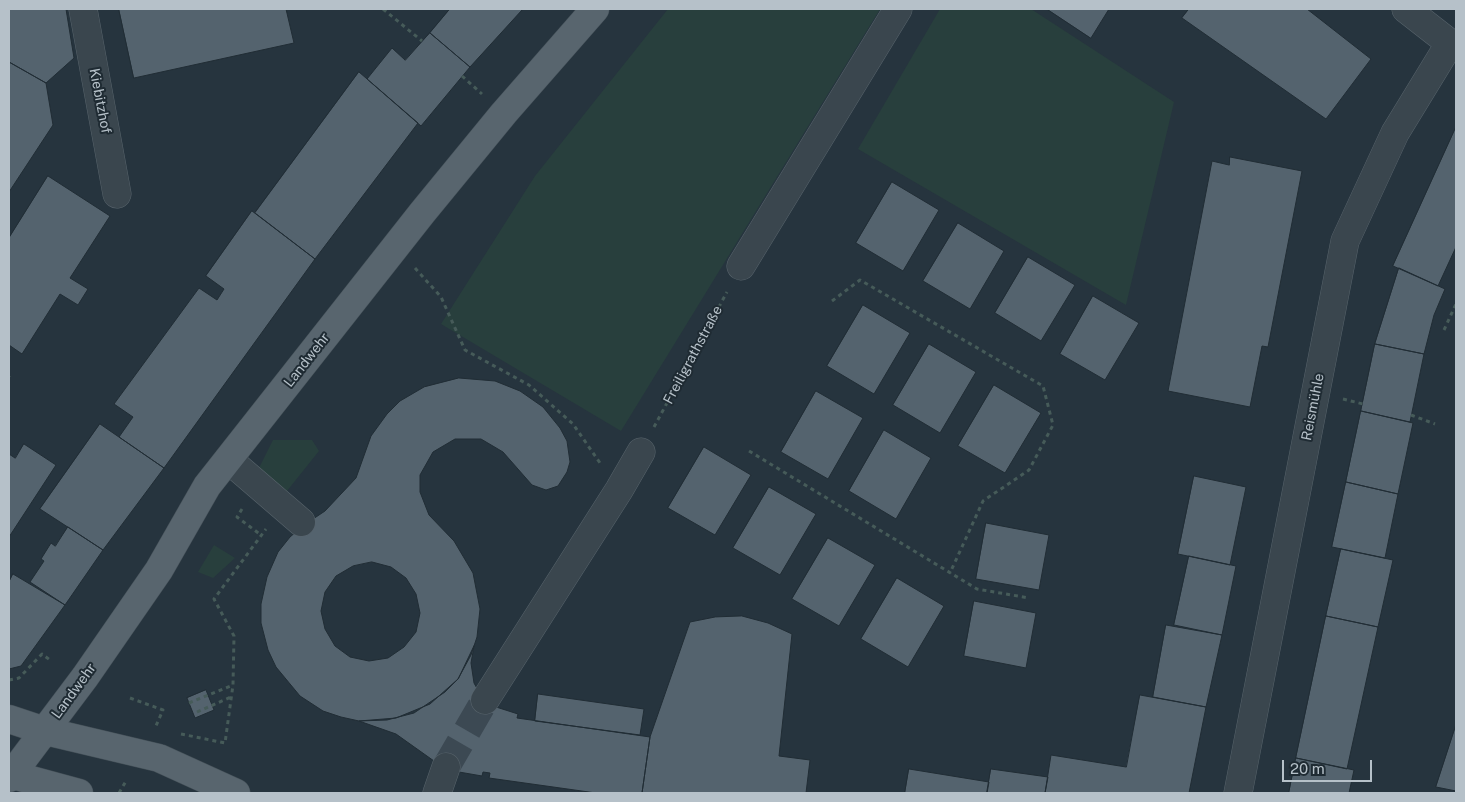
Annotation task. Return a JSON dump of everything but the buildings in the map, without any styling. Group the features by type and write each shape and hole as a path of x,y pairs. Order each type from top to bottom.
{"main road":[{"name":"Landwehr","path":"10,776 45,731 159,570 207,486 393,249 504,113 595,9"},
{"path":"9,719 45,731 158,758 236,793"},
{"path":"10,776 79,793"}],"street":[{"name":"Kiebitzhof","path":"83,9 117,194"},
{"path":"741,266 898,9"},
{"path":"1406,9 1453,45"},
{"name":"Reismühle","path":"1238,793 1345,241 1395,133 1453,45"},
{"path":"486,700 620,490 641,452"},
{"path":"229,460 292,514"},
{"path":"437,793 446,767"}],"path":[{"path":"383,9 422,42"},
{"path":"393,249 441,297 465,350 528,386 573,424 620,490"},
{"name":"Freiligrathstraße","path":"641,452 741,266"},
{"path":"832,301 860,280 1043,386 1053,425 1029,470 983,501 950,572"},
{"path":"1444,330 1456,304"},
{"path":"1411,415 1435,424"},
{"path":"749,451 977,589 1029,598"},
{"path":"245,504 236,517 261,535"},
{"path":"172,732 225,743 232,697 234,636 214,599 261,535 292,514"},
{"path":"9,680 19,678 42,654 50,660"},
{"path":"189,703 233,685"},
{"path":"197,712 232,697"},
{"path":"130,698 163,710 151,736"},
{"path":"155,729 164,731"}],"green space":[{"path":"668,9 880,9 621,431 441,324 535,176"},
{"path":"940,9 1031,9 1174,102 1126,305 858,149"},
{"path":"273,440 312,440 319,451 287,491 258,470"},
{"path":"214,545 235,558 213,578 198,572"}],"tunnel":[{"path":"446,767 485,700"}]}
